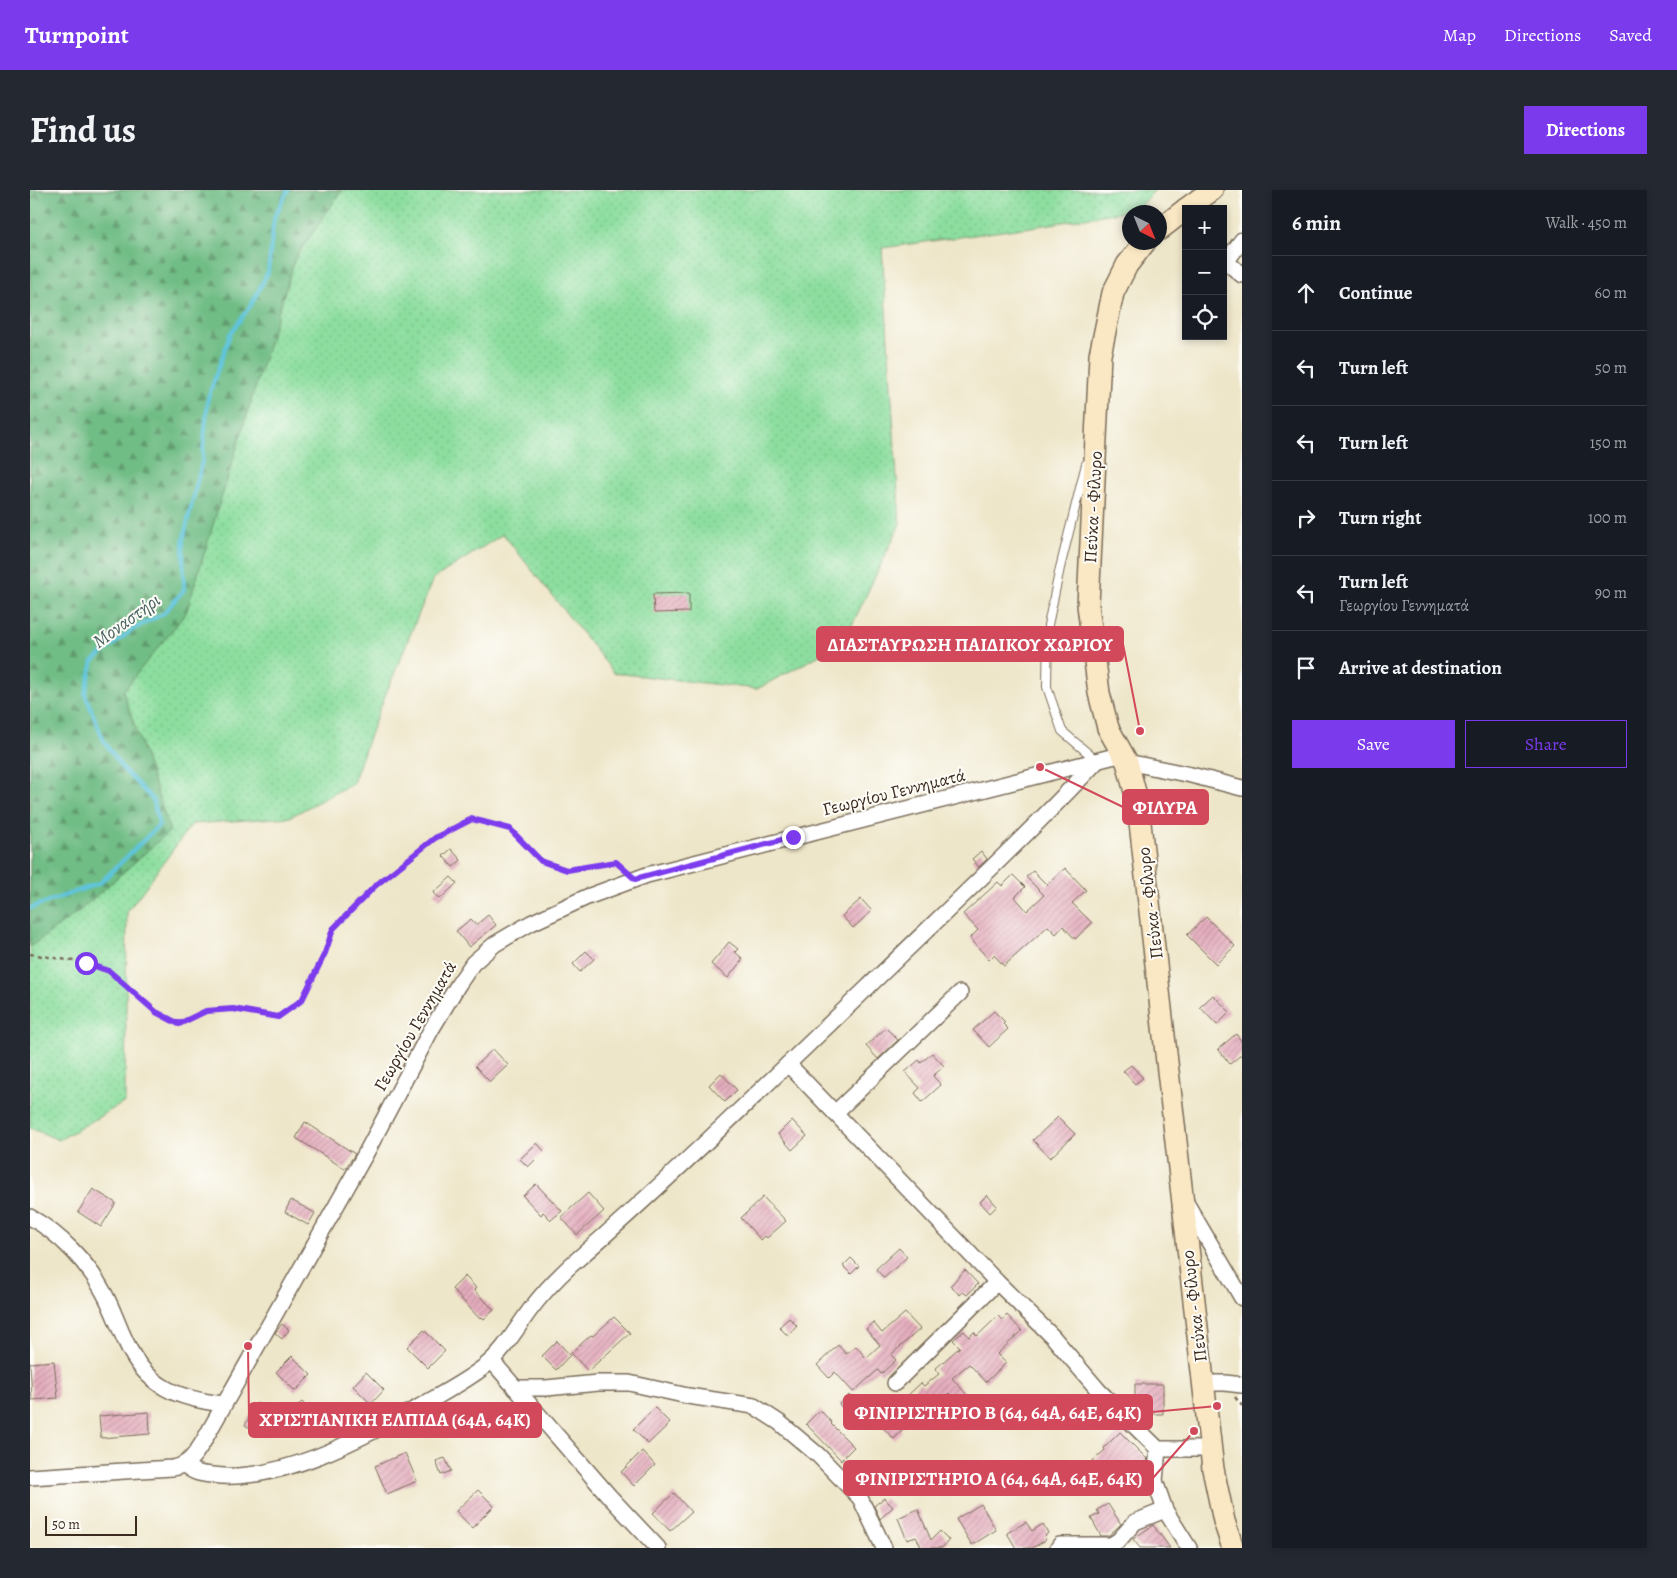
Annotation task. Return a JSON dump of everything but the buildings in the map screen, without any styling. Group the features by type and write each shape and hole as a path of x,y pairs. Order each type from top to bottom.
{"main road":[{"path":"1191,205 1212,190"},
{"path":"1167,224 1182,212"},
{"name":"Πεύκα - Φίλυρο","path":"1139,250 1127,265 1113,293 1100,355 1088,605 1099,693 1108,728 1125,758 1135,792 1141,831 1210,1449 1216,1490 1233,1548"}],"street":[{"path":"1227,259 1242,240"},
{"path":"1227,263 1242,276"},
{"path":"1125,758 1242,788"},
{"name":"Γεωργίου Γεννηματά","path":"185,1465 197,1452 366,1153 431,1030 470,967 495,944 531,923 587,897 635,879 793,837 1096,761 1125,758"},
{"path":"30,1477 172,1468 185,1465 194,1472 228,1477 247,1476 281,1469 338,1447 386,1424 464,1381 492,1361 552,1283 610,1232 788,1064 1035,826 1096,761"},
{"path":"835,1113 960,993"},
{"path":"788,1064 1053,1337 1098,1391 1158,1449 1210,1449"},
{"path":"1181,1193 1242,1298"},
{"path":"30,1217 56,1235 89,1269 104,1292 130,1352 148,1376 179,1396 224,1404"},
{"path":"895,1382 998,1282"},
{"path":"492,1361 610,1497 658,1548"},
{"path":"515,1388 628,1383 688,1396 754,1406 780,1423 818,1455 860,1498 884,1548"},
{"path":"1203,1383 1242,1385"},
{"path":"1158,1449 1155,1481 1165,1510 1190,1548"},
{"path":"1058,1548 1060,1545 1111,1545 1119,1540 1135,1522 1165,1510"}],"lane":[{"path":"1096,761 1062,731 1047,687 1048,624 1060,568 1098,419"}],"path":[{"path":"30,954 86,963 109,971 156,1012 179,1024 206,1011 233,1009 278,1017 302,1000 325,953 333,929 375,886 435,838 472,819 510,829 541,861 567,870 616,862 635,879"}],"green space":[{"path":"30,190 1155,190 1141,205 1122,205 1122,212 1045,225 882,248 900,524 844,642 757,689 614,673 503,534 433,579 376,718 353,783 290,817 192,824 127,912 125,1102 59,1140 30,1128"},
{"path":"30,190 342,190 295,258 186,613 123,691 170,831 79,911 30,947"}],"waterway":[{"name":"Μοναστήρι","path":"30,908 100,883 159,825 153,800 122,768 104,741 85,694 93,661 132,630 164,613 184,590 183,541 202,461 208,398 230,334 251,305 268,272 274,218 288,190"}],"place":[{"name":"ΔΙΑΣΤΑΥΡΩΣΗ ΠΑΙΔΙΚΟΥ ΧΩΡΙΟΥ","path":"1140,731"},
{"name":"ΦΙΛΥΡΑ","path":"1040,767"},
{"name":"ΧΡΙΣΤΙΑΝΙΚΗ ΕΛΠΙΔΑ (64Α, 64Κ)","path":"248,1346"},
{"name":"ΦΙΝΙΡΙΣΤΗΡΙΟ B (64, 64Α, 64Ε, 64Κ)","path":"1217,1406"},
{"name":"ΦΙΝΙΡΙΣΤΗΡΙΟ A (64, 64Α, 64Ε, 64Κ)","path":"1194,1431"}],"route":[{"path":"86,963 109,971 156,1012 179,1024 206,1011 233,1009 278,1017 302,1000 314,979 333,929 375,886 435,838 472,819 510,829 541,861 567,870 616,862 635,879 793,837"}]}
